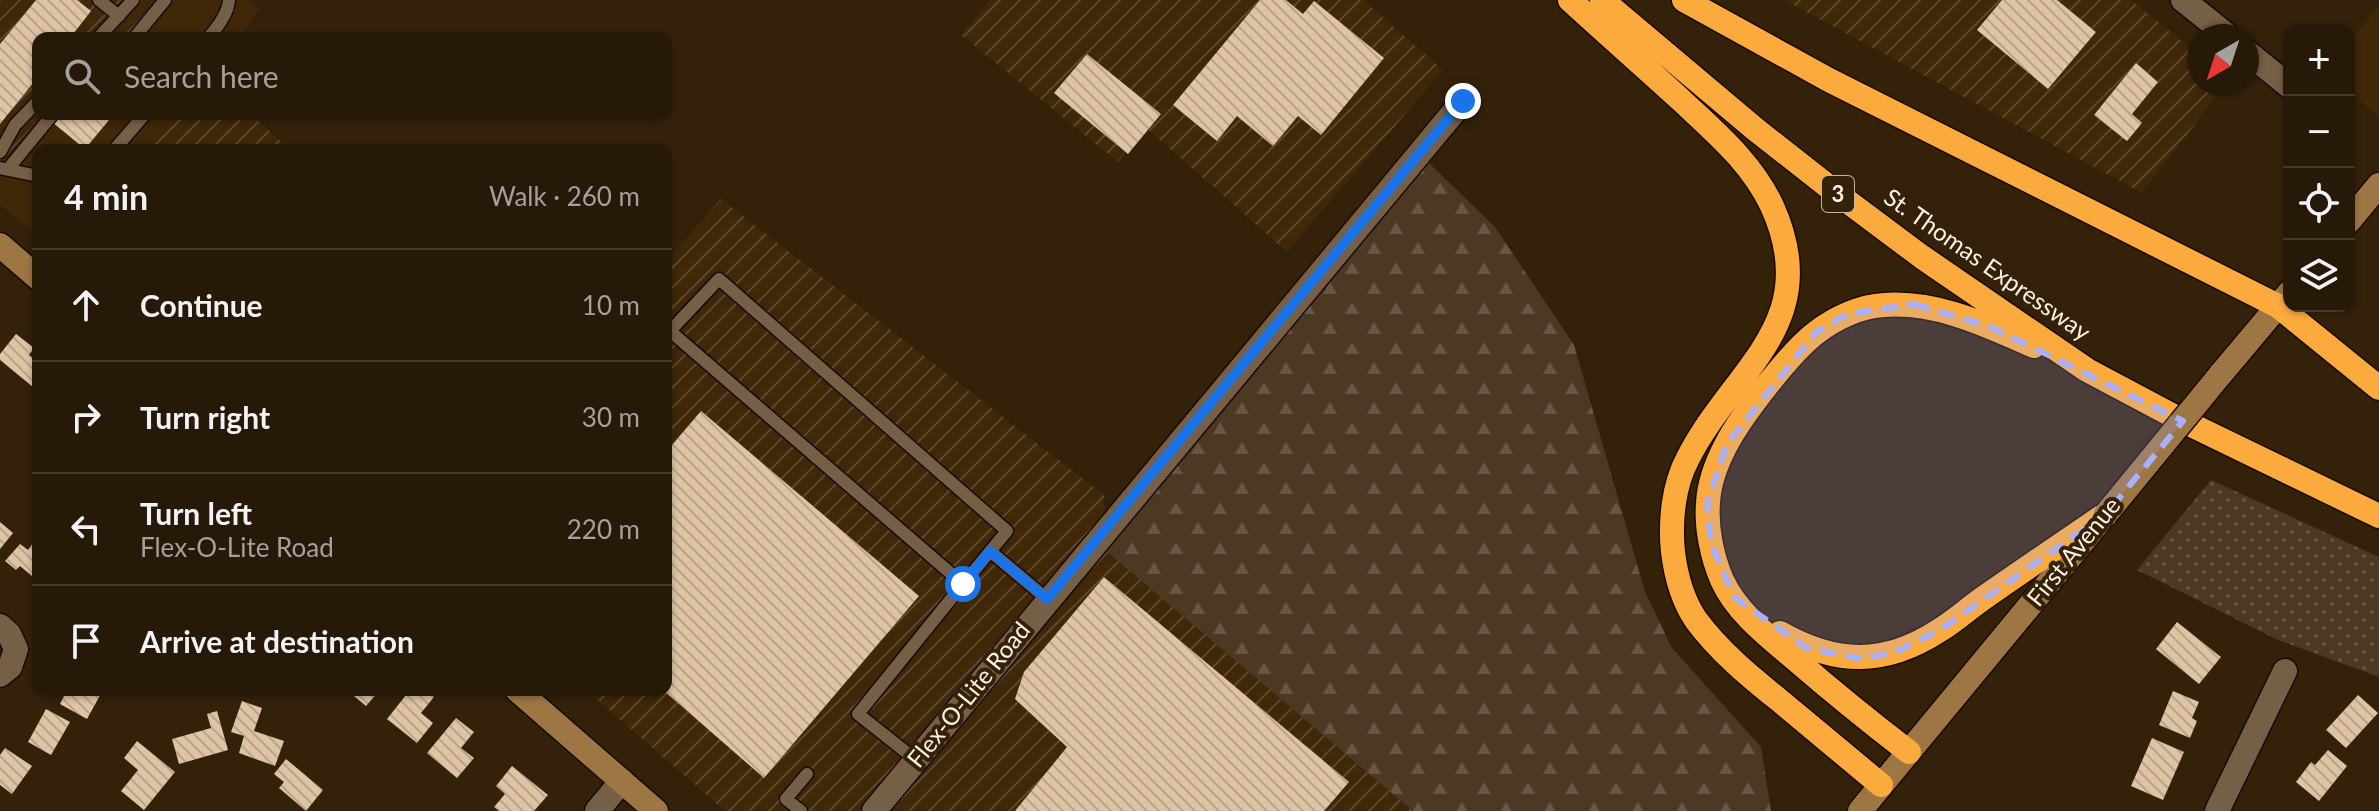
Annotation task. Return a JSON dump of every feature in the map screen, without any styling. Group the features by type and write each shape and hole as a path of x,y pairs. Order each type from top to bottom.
{"highway":[{"path":"1570,0 1743,160 1771,205 1788,265 1788,287 1781,317 1772,337 1708,425 1686,461 1674,501 1671,531 1679,585 1695,619 1739,667 1881,785"},
{"name":"St. Thomas Expressway","path":"1602,0 1755,129 1839,195 1922,257 2087,370 2181,420 2379,516"},
{"path":"1684,0 1829,80 2283,300"},
{"path":"1909,752 1852,709 1768,637 1723,581 1711,544 1707,504 1726,445 1787,361 1816,332 1847,314 1881,305 1914,304 1953,312 2087,370"},
{"path":"2297,312 2379,388"},
{"path":"1734,597 1761,622 1806,648 1862,659 1896,652 1942,629 2106,514"}],"main road":[{"path":"2355,214 2379,185"},
{"path":"3,253 32,274"},
{"name":"First Avenue","path":"1860,811 2283,301"},
{"path":"524,696 656,811"}],"street":[{"path":"2183,0 2213,24"},
{"path":"2259,62 2283,81"},
{"name":"Flex-O-Lite Road","path":"874,811 1463,101"},
{"path":"0,626 9,634 16,649 10,667 0,675"},
{"path":"2217,811 2285,671"},
{"path":"597,811 622,781"}],"lane":[{"path":"99,0 119,16"},
{"path":"104,32 133,0"},
{"path":"139,32 165,0"},
{"path":"213,32 229,0"},
{"path":"0,152 15,125 32,107"},
{"path":"4,169 48,120"},
{"path":"119,144 140,120"},
{"path":"4,169 32,175"},
{"path":"672,328 719,279 1007,531 858,714 916,760"},
{"path":"672,335 963,584"},
{"path":"990,551 1047,599"},
{"path":"801,811 786,799 807,774"}],"highlighted area":[{"path":"1914,304 1989,326 2183,421 2106,514 1942,629 1896,652 1862,659 1806,648 1734,597 1711,544 1707,504 1726,445 1816,332 1847,314"}],"shaded area":[{"path":"0,0 164,0 135,32 32,32 32,120 38,120 0,164"},
{"path":"164,0 249,0 260,10 243,32 135,32"},
{"path":"990,0 1363,0 1443,70 1287,252 1145,127 1118,162 961,35"},
{"path":"1784,0 2131,0 2187,45 2187,96 2217,96 2142,193"},
{"path":"2379,4 2379,118 2355,96 2355,34"},
{"path":"38,120 172,120 153,144 32,144 32,231 0,205 0,164"},
{"path":"172,120 258,120 284,144 153,144"},
{"path":"721,199 1104,495 1107,551 1413,811 725,811 593,696 672,696 672,254"}],"green space":[{"path":"1428,162 1495,227 1574,345 1645,592 1672,648 1761,747 1771,811 1413,811 1106,551"},
{"path":"2211,480 2379,557 2379,677 2276,639 2137,570"}],"building":[{"path":"36,0 77,0 91,11 75,32 32,32 32,84 0,124 0,44"},
{"path":"1260,0 1286,0 1303,14 1314,1 1384,58 1321,135 1298,116 1273,146 1237,116 1217,141 1173,105"},
{"path":"2002,0 2057,0 2096,32 2048,89 1977,30"},
{"path":"1087,54 1161,114 1128,154 1054,93"},
{"path":"2136,63 2158,82 2132,114 2142,123 2127,141 2094,115"},
{"path":"109,120 89,144 79,144 52,122"},
{"path":"16,334 32,346 29,355 32,357 32,386 0,360 0,354"},
{"path":"701,411 919,596 764,778 670,696 672,445"},
{"path":"0,522 13,533 0,549"},
{"path":"20,544 28,550 32,544 32,576 20,566 16,570 5,561"},
{"path":"1104,577 1349,782 1324,811 1015,811 1067,747 1015,699 1024,672"},
{"path":"2177,622 2221,657 2199,684 2156,649"},
{"path":"2173,691 2199,702 2192,718 2197,721 2190,738 2159,725"},
{"path":"2358,695 2378,713 2346,748 2326,730"},
{"path":"64,696 100,696 87,719 60,704"},
{"path":"354,696 375,696 366,706"},
{"path":"405,696 434,697 421,713 433,723 417,743 387,719"},
{"path":"242,701 262,708 254,731 284,741 275,766 239,753 244,736 231,732"},
{"path":"46,709 70,722 51,755 28,742"},
{"path":"217,711 228,750 179,764 172,739 211,728 207,714"},
{"path":"456,718 474,732 461,748 474,758 457,778 427,753"},
{"path":"2152,738 2184,752 2163,800 2131,786"},
{"path":"137,741 175,772 144,810 121,791 138,770 124,758"},
{"path":"5,748 32,766 12,794 0,785 0,755"},
{"path":"2328,750 2347,766 2319,801 2296,782 2311,762 2315,765"},
{"path":"286,759 323,790 306,811 279,788 284,782 274,774"},
{"path":"512,766 548,795 534,811 499,811 494,807 505,794 496,786"}],"route":[{"path":"963,584 990,551 1047,599 1463,101"}]}
